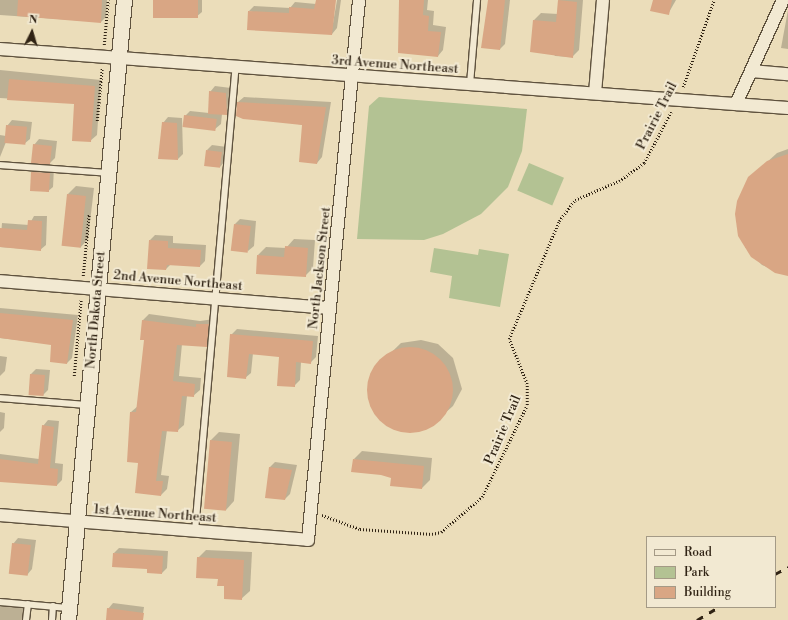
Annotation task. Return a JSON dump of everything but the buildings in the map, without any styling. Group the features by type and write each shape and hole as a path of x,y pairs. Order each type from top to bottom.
{"street":[{"name":"North Dakota Street","path":"69,614 124,0"},
{"name":"North Jackson Street","path":"308,540 359,0"},
{"path":"595,93 603,0"},
{"path":"736,104 783,0"},
{"name":"3rd Avenue Northeast","path":"0,48 788,108"},
{"path":"751,71 788,74"},
{"name":"2nd Avenue Northeast","path":"0,281 330,308"},
{"name":"1st Avenue Northeast","path":"0,516 308,540"}],"lane":[{"path":"470,84 477,0"},
{"path":"195,531 214,298 236,67"},
{"path":"0,165 108,173"},
{"path":"0,398 88,405"},
{"path":"0,602 53,606 69,614"},
{"path":"26,620 28,604"},
{"path":"52,620 53,606"}],"path":[{"name":"Prairie Trail","path":"311,513 360,529 432,534 440,532 482,498 527,405 527,384 509,339 559,220 575,200 619,181 644,163 696,59 714,0"}],"green space":[{"path":"379,97 527,109 522,151 508,187 481,214 443,234 424,240 357,239 369,106"},
{"path":"529,163 564,178 552,205 517,191"},
{"path":"434,248 478,255 479,249 509,254 500,307 449,298 452,276 430,272"}],"railway":[{"path":"776,573 788,567"},
{"path":"697,620 717,608"}]}
